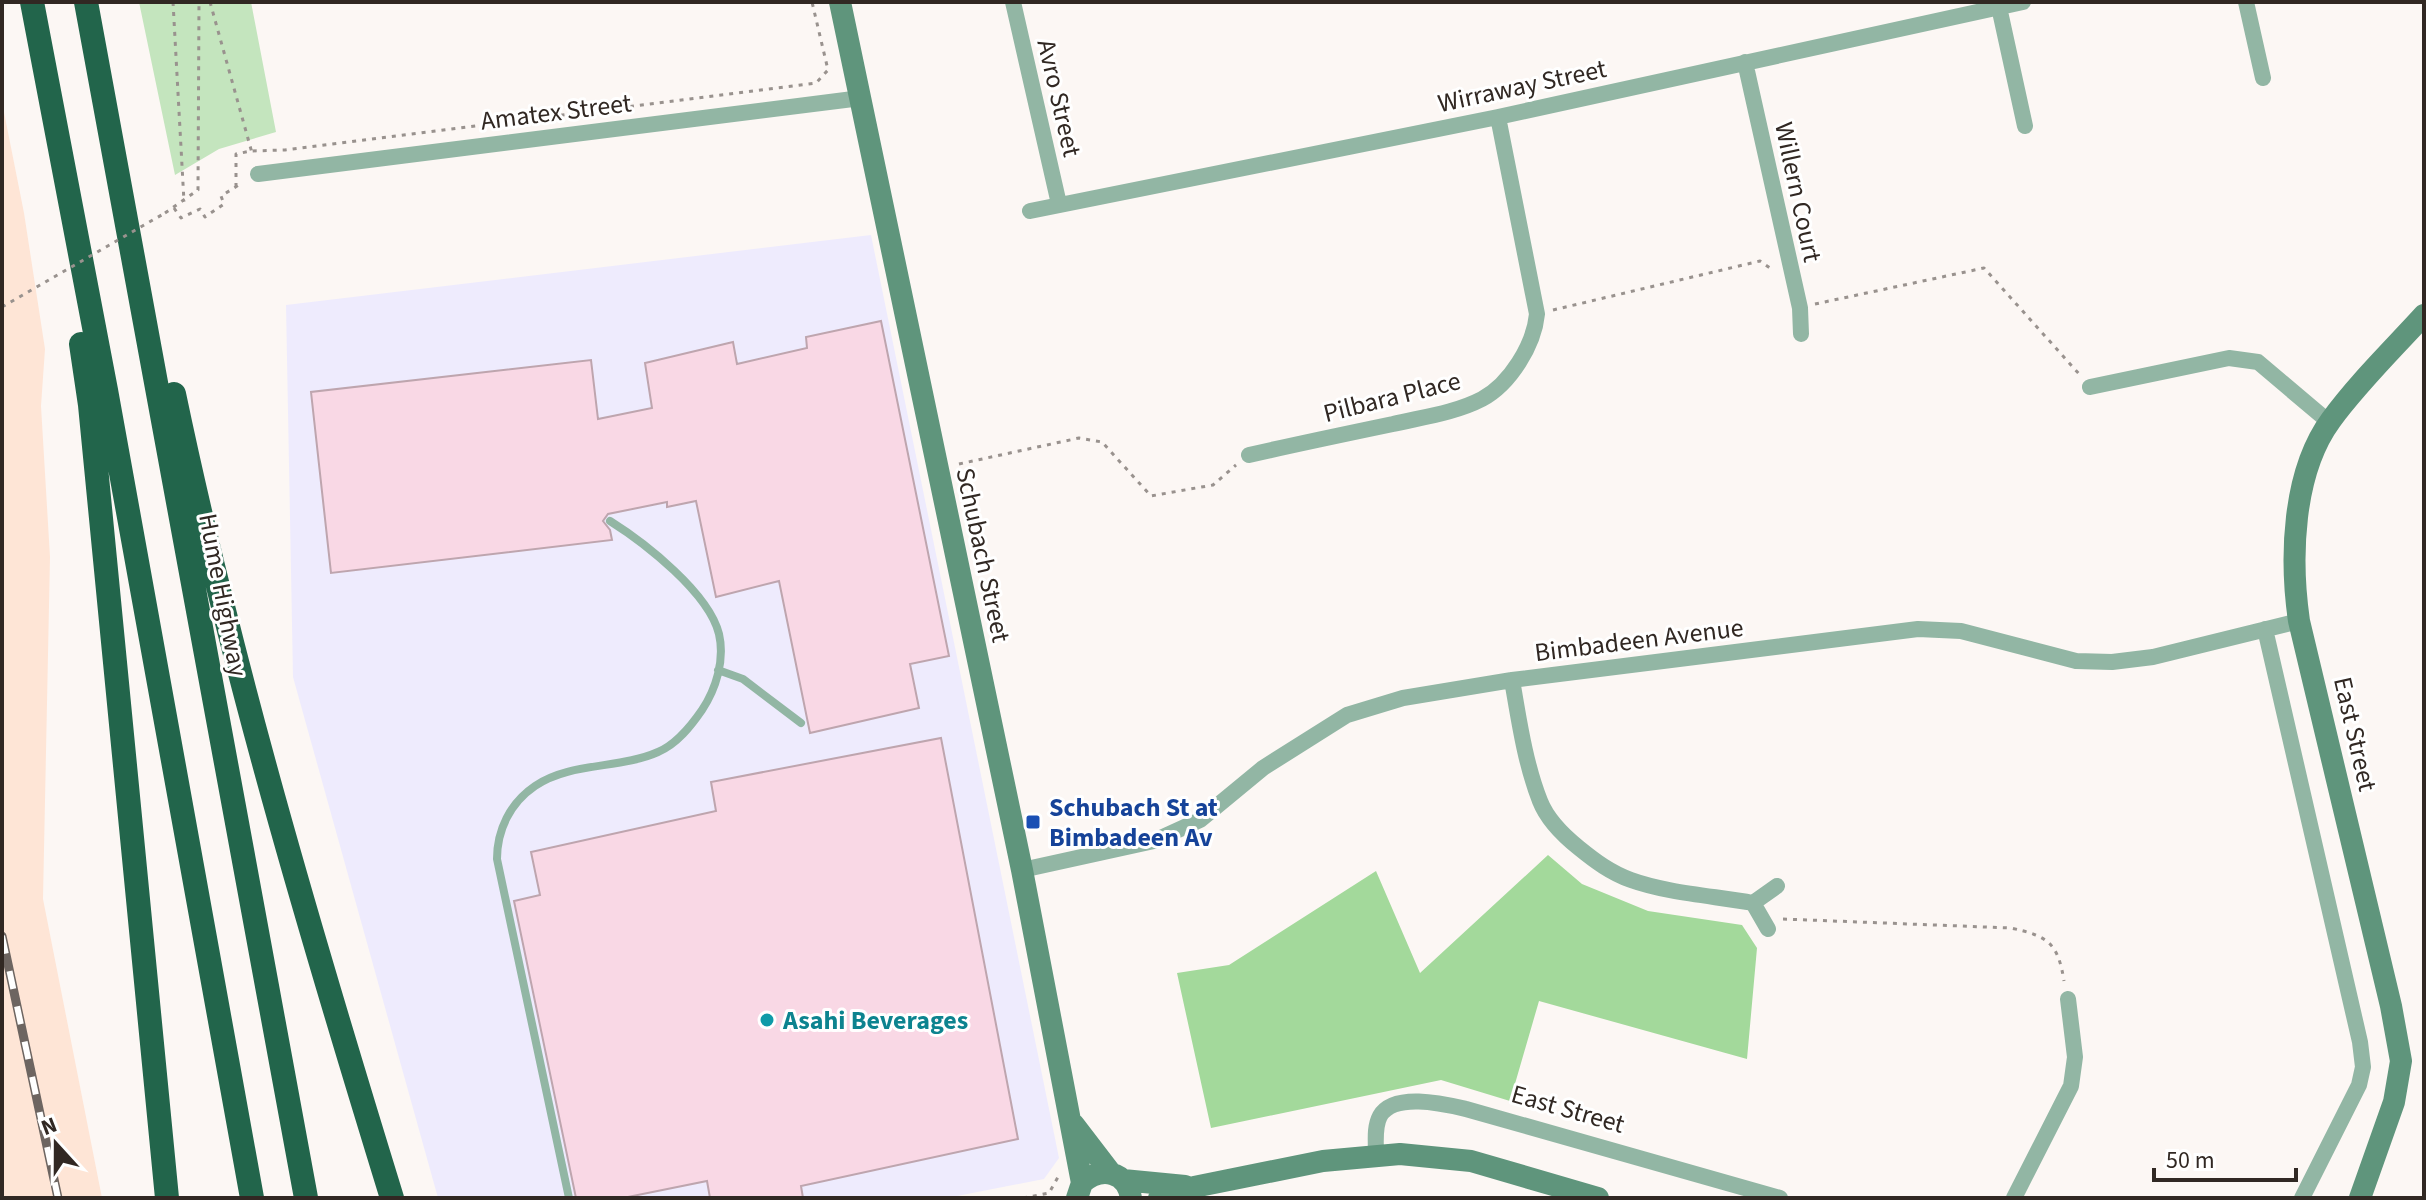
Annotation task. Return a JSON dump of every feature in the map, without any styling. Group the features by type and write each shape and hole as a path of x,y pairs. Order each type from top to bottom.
{"highway":[{"path":"30,2 90,405 167,1198"},
{"path":"30,2 106,390 252,1198"},
{"name":"Hume Highway","path":"86,2 306,1198"},
{"path":"104,104 131,190 196,501 243,685 297,887 392,1198"}],"main road":[{"name":"Schubach Street","path":"840,2 1022,870 1070,1119 1077,1193"},
{"name":"East Street","path":"2360,1198 2394,1102 2401,1061 2391,1006 2299,621 2293,570 2298,505 2311,460 2329,422 2424,315"},
{"name":"Schubach Street","path":"1070,1119 1121,1183"},
{"path":"1159,1198 1194,1187 1323,1161 1376,1154 1426,1155 1471,1161 1598,1198"},
{"path":"1077,1193 1099,1172 1121,1183 1194,1187"}],"street":[{"name":"Avro Street","path":"1013,2 1059,204"},
{"name":"Wirraway Street","path":"1030,211 1498,117 2023,2"},
{"path":"2246,2 2263,78"},
{"path":"1999,7 2025,126"},
{"name":"Willern Court","path":"1745,62 1800,308 1801,334"},
{"name":"Amatex Street","path":"258,174 861,98"},
{"path":"1498,117 1537,314"},
{"name":"Pilbara Place","path":"1249,455 1449,412 1483,399 1501,385 1515,368 1536,324 1537,314"},
{"path":"2090,387 2229,358 2258,362 2329,422"},
{"name":"Bimbadeen Avenue","path":"1022,870 1154,841 1200,820 1263,768 1347,715 1403,698 1512,680 1918,629 1961,631 2076,661 2112,662 2153,657 2299,621"},
{"path":"2265,629 2357,1028 2363,1067 2359,1085 2302,1198"},
{"path":"1512,680 1523,741 1540,803 1571,842 1605,868 1632,881 1753,903 1777,886"},
{"path":"1753,903 1766,924"},
{"path":"2014,1198 2071,1086 2075,1057 2068,999"},
{"name":"East Street","path":"1376,1154 1377,1124 1384,1111 1397,1104 1432,1102 1780,1198"}],"lane":[{"path":"569,1198 497,859 501,828 520,799 548,778 647,756 671,745 694,722 706,703 718,670 719,634 706,607 645,543 610,521"},
{"path":"718,670 743,679 801,723"}],"path":[{"path":"173,2 184,202"},
{"path":"2,307 174,208 198,190 199,2"},
{"path":"210,2 258,174"},
{"path":"174,208 181,218 200,209 205,217 224,204 221,196 236,187 236,154 251,151 285,150 816,83 828,70 812,2"},
{"path":"1537,314 1760,261 1794,284"},
{"path":"1800,308 1984,268 2090,387"},
{"path":"936,469 1091,438 1102,442 1151,496 1213,485 1249,455"},
{"path":"1766,924 2011,928 2034,933 2051,943 2060,958 2068,999"},
{"path":"1023,1198 1049,1193 1064,1167"}],"shaded area":[{"path":"2,102 24,213 45,349 41,406 50,557 43,899 102,1198 2,1198"},
{"path":"871,235 1059,1158 1044,1179 947,1198 438,1198 293,677 286,305"}],"green space":[{"path":"139,2 251,2 276,132 219,149 175,175"},
{"path":"1548,855 1582,884 1648,911 1742,925 1757,948 1747,1059 1539,1001 1510,1101 1441,1080 1211,1128 1177,973 1229,965 1376,871 1420,973"}],"building":[{"path":"881,321 949,656 910,664 919,708 810,733 779,581 716,597 696,501 667,507 667,502 608,514 603,521 610,530 612,540 331,573 311,392 591,360 598,419 652,408 645,363 733,342 737,364 807,348 806,337"},
{"name":"Asahi Beverages","path":"941,738 1018,1139 801,1186 803,1198 710,1198 707,1181 623,1198 576,1198 514,901 540,895 531,852 716,811 711,782"}],"railway":[{"path":"2,936 58,1198"}],"place":[{"name":"Schubach St at Bimbadeen Av","path":"1033,822"},
{"name":"Asahi Beverages","path":"767,1020"}]}
